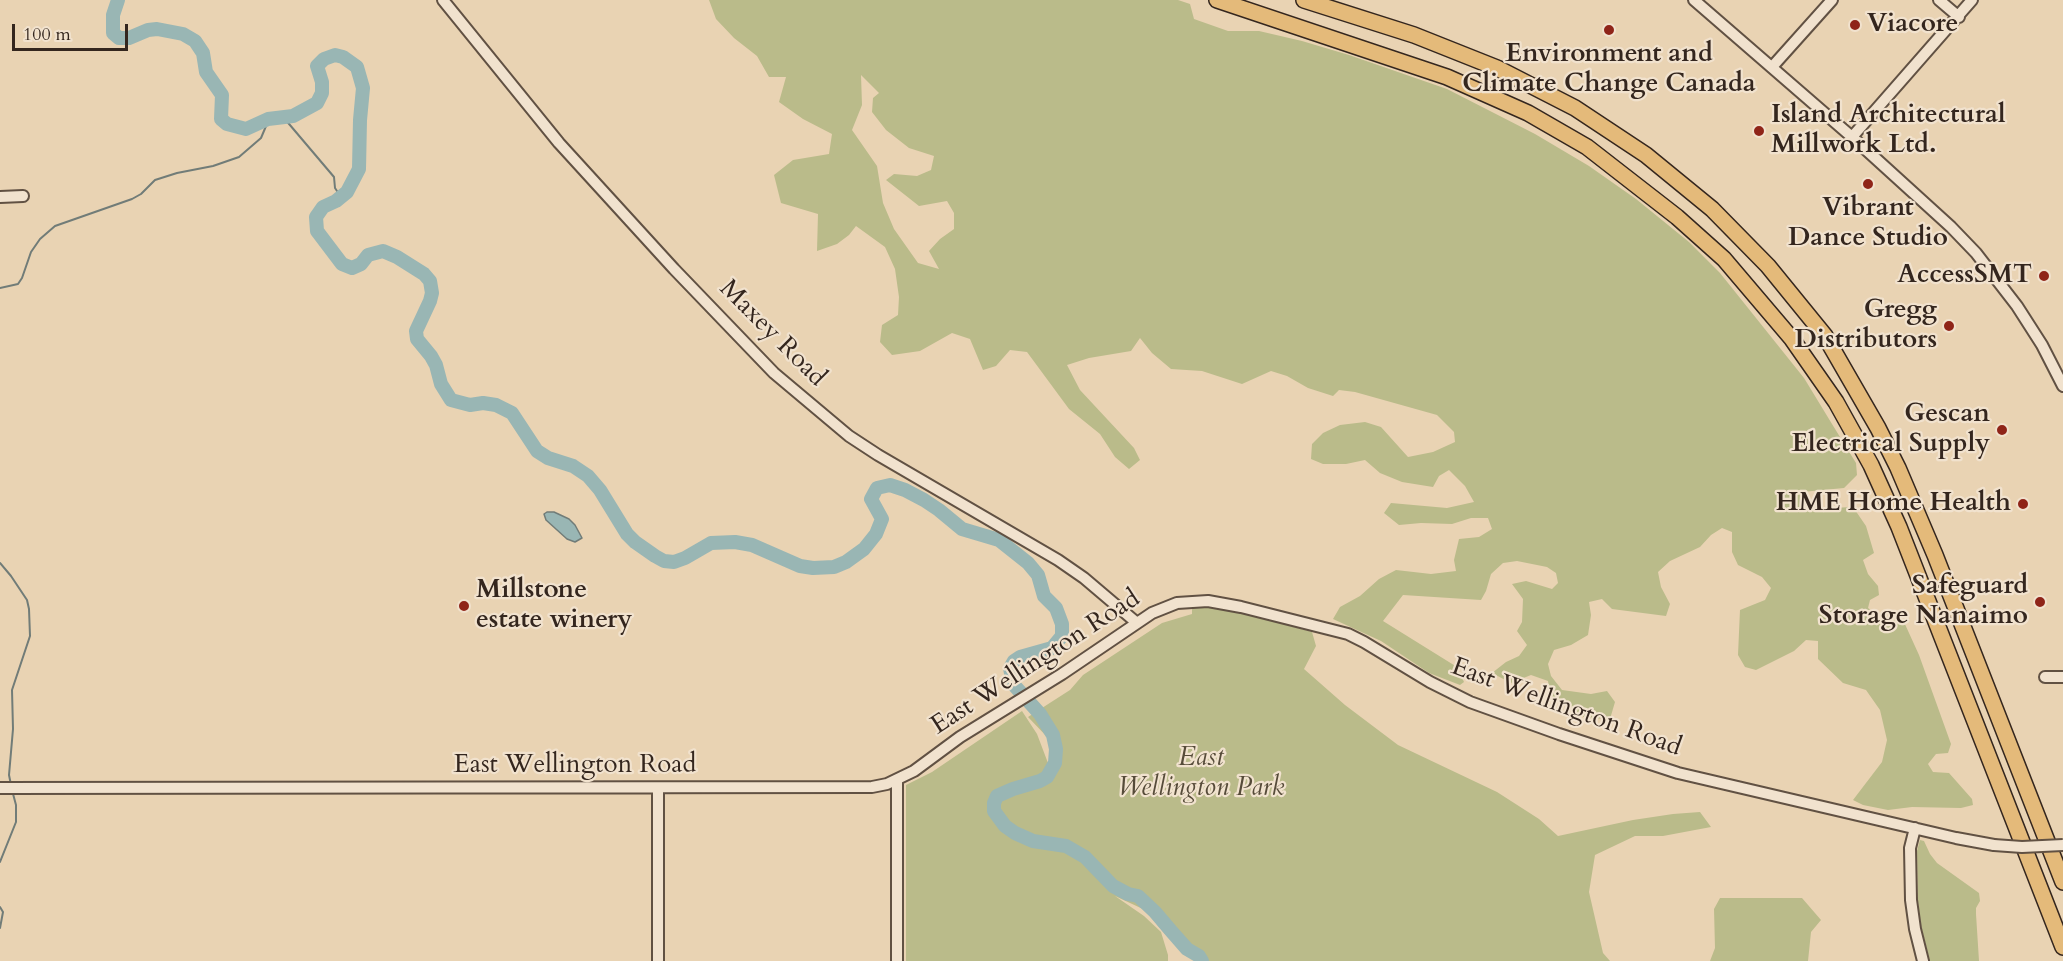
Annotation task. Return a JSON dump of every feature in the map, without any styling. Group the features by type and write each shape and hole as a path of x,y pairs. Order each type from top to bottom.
{"highway":[{"path":"1217,0 1447,77 1528,114 1587,147 1677,217 1724,259 1792,339 1836,402 1871,465 1903,537 2063,947"},
{"path":"1304,0 1414,35 1497,68 1575,108 1646,155 1712,209 1768,266 1825,336 1872,417 1898,468 1935,555 2063,882"}],"street":[{"name":"Maxey Road","path":"443,0 559,143 669,264 774,373 849,436 1058,560 1137,623"},
{"path":"1694,0 1773,67 1951,227 1982,260 2029,323 2063,386"},
{"path":"1773,67 1832,0"},
{"path":"1939,0 1959,17"},
{"path":"1852,137 1972,0"},
{"path":"0,197 22,196"},
{"name":"East Wellington Road","path":"0,788 658,789 881,785 914,771 960,737 1162,608 1172,604 1208,601 1339,631 1364,642 1446,691 1480,706 1678,774 1994,845 2022,848 2063,845"},
{"path":"2045,677 2063,678"},
{"path":"897,780 897,961"},
{"path":"658,789 658,961"},
{"path":"1915,828 1910,848 1911,900 1923,961"}],"green space":[{"path":"709,0 1178,0 1190,4 1194,19 1228,31 1259,31 1302,41 1447,89 1535,134 1589,166 1636,199 1689,242 1720,273 1804,378 1856,463 1857,475 1844,488 1802,492 1803,501 1811,507 1853,507 1866,526 1874,553 1863,560 1868,574 1878,586 1879,595 1870,600 1868,608 1887,623 1897,619 1904,622 1919,655 1951,744 1948,753 1936,754 1928,764 1933,772 1949,773 1972,799 1973,805 1961,808 1912,807 1888,810 1863,805 1853,800 1882,762 1887,740 1880,710 1866,690 1843,683 1818,659 1818,641 1806,640 1794,651 1756,670 1745,667 1738,655 1740,610 1765,600 1771,588 1762,577 1738,565 1732,552 1732,532 1722,528 1711,535 1700,547 1670,561 1658,572 1661,587 1670,604 1666,616 1612,609 1602,599 1589,602 1591,615 1588,635 1571,645 1554,650 1548,664 1551,676 1562,690 1591,694 1607,691 1615,702 1610,719 1585,718 1568,705 1551,699 1548,681 1531,675 1511,683 1492,673 1506,662 1519,656 1527,645 1517,631 1522,622 1523,599 1512,584 1526,581 1552,589 1558,583 1556,573 1547,567 1517,561 1503,563 1491,574 1481,600 1403,595 1383,621 1457,667 1464,682 1460,685 1429,673 1381,641 1333,619 1340,607 1360,596 1379,579 1396,570 1431,574 1456,571 1454,560 1459,539 1479,537 1492,529 1488,518 1471,518 1452,524 1399,525 1384,513 1391,503 1447,508 1474,502 1465,486 1449,470 1439,476 1433,487 1402,482 1380,473 1365,460 1346,464 1323,464 1311,459 1312,444 1323,433 1340,425 1365,422 1381,427 1408,457 1433,452 1455,442 1454,432 1437,415 1355,392 1339,390 1333,396 1308,388 1287,376 1271,371 1242,384 1202,371 1171,369 1152,353 1140,338 1131,351 1089,358 1067,365 1080,390 1134,448 1140,460 1129,469 1115,457 1100,434 1069,409 1027,352 1010,350 996,366 983,370 970,339 952,333 920,351 892,355 880,342 882,325 898,315 899,297 895,269 885,247 856,226 837,244 817,251 818,214 781,203 774,175 793,160 829,154 832,134 803,119 779,102 786,77 769,77 757,56 734,38 716,19","holes":["861,75 879,93 873,98 872,112 886,130 909,148 934,156 931,170 917,176 894,174 886,180 919,206 947,201 954,213 954,229 929,251 939,269 918,263 894,229 883,203 877,166 852,130 862,105"]},
{"name":"East Wellington Park","path":"1192,606 1230,609 1312,632 1316,646 1304,669 1345,705 1398,745 1497,792 1539,819 1558,836 1633,820 1700,812 1711,827 1663,836 1635,836 1595,855 1589,892 1603,953 1610,961 1197,961 1190,951 1165,934 1145,910 1115,896 1144,916 1161,932 1168,961 906,961 906,785 932,772 1022,711 1037,734 1051,771 1050,740 1028,717 1070,690 1083,675 1162,623 1192,614"},
{"path":"1920,840 1924,841 1937,863 1979,893 1980,901 1976,914 1979,961 1930,961 1921,926 1918,902 1917,851"},
{"path":"1720,898 1802,898 1821,920 1811,932 1808,961 1710,961 1715,948 1714,909"}],"water":[{"path":"554,512 569,519 582,538 575,542 567,539 546,520 544,514"}],"waterway":[{"path":"118,0 113,15 113,33 119,38 129,38 148,30 157,29 183,34 195,41 203,53 206,72 222,95 221,119 227,124 246,129 268,119 293,116 317,103 322,93 322,82 317,66 324,59 335,55 343,57 357,67 363,88 359,169 347,192 336,201 323,207 316,217 317,231 342,264 352,268 361,264 368,255 383,251 424,274 430,281 432,293 416,331 417,339 431,356 441,384 451,400 470,405 483,403 496,405 512,413 537,451 548,458 573,466 588,476 600,490 627,534 655,556 664,561 674,562 711,543 735,542 752,545 800,566 834,567 846,562 864,549 876,534 882,519 871,499 877,488 890,485 924,500 962,529 999,540 1028,563 1038,575 1044,596 1056,608 1062,624 1062,636 1052,648 1020,657 1010,668 1013,684 1040,714 1053,735 1056,749 1055,763 1047,777 1040,781 997,796 994,811 1005,826 1015,833 1033,841 1066,846 1085,857 1113,886 1128,894 1138,896 1187,949 1199,956 1202,961"},
{"path":"284,118 334,177 335,188 341,197"},
{"path":"0,288 18,284 31,252 40,239 55,226 132,199 141,194 155,180 213,166 239,157 261,138 269,119"},
{"path":"0,563 27,600 29,609 30,636 12,690 13,729 9,775 11,785"},
{"path":"0,862 16,822 16,805 12,790"},
{"path":"0,907 3,912 0,928"}],"place":[{"name":"Viacore","path":"1855,25"},
{"name":"Environment and Climate Change Canada","path":"1609,30"},
{"name":"Island Architectural Millwork Ltd.","path":"1759,131"},
{"name":"Vibrant Dance Studio","path":"1868,184"},
{"name":"AccessSMT","path":"2044,276"},
{"name":"Gregg Distributors","path":"1949,326"},
{"name":"Gescan Electrical Supply","path":"2002,430"},
{"name":"HME Home Health","path":"2023,504"},
{"name":"Safeguard Storage Nanaimo","path":"2040,602"},
{"name":"Millstone estate winery","path":"464,606"}]}
